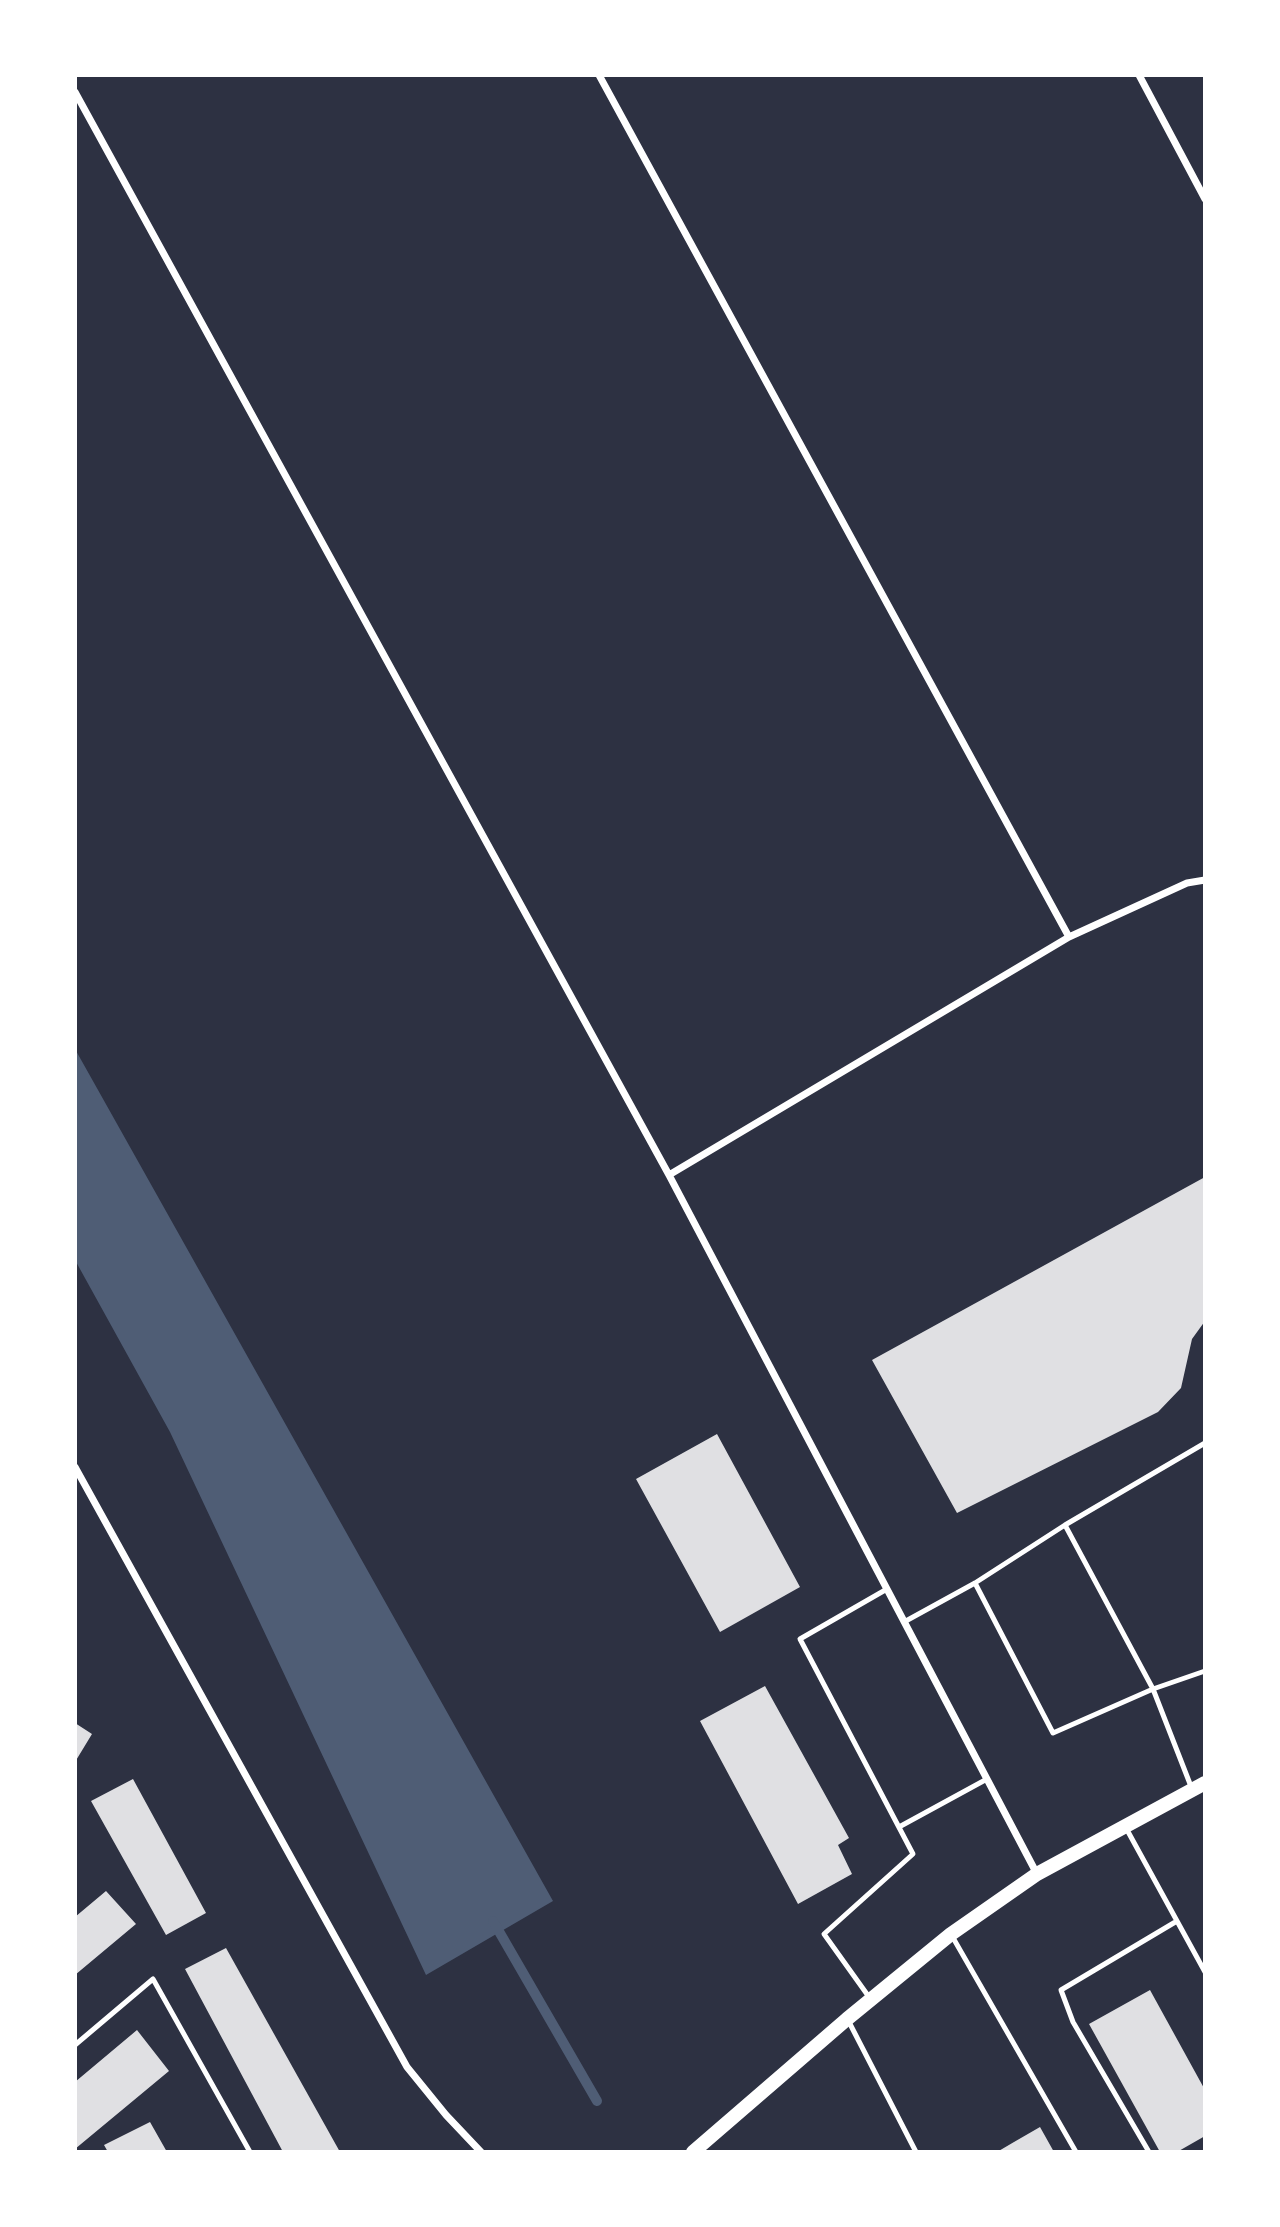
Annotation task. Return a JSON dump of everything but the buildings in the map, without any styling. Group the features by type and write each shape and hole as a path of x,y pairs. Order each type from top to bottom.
{"main road":[{"path":"696,2151 847,2019 951,1934 1037,1874 1198,1786"}],"street":[{"path":"599,75 1069,937"},
{"path":"1139,75 1205,199"},
{"path":"75,92 669,1175 1037,1874"},
{"path":"669,1175 1069,937 1187,883 1205,880"},
{"path":"75,1467 407,2067 446,2115 481,2152"}],"lane":[{"path":"904,1622 975,1583 1065,1525 1205,1443"},
{"path":"1065,1525 1153,1689 1198,1786"},
{"path":"975,1583 1053,1733 1153,1689 1205,1671"},
{"path":"871,2000 824,1934 913,1854 800,1639 887,1589"},
{"path":"899,1827 987,1779"},
{"path":"1124,1825 1205,1972"},
{"path":"1149,2152 1073,2022 1061,1990 1177,1921"},
{"path":"951,1934 1076,2152"},
{"path":"75,2045 153,1979 250,2152"},
{"path":"847,2019 916,2152"}],"water":[{"path":"75,1049 553,1901 426,1975 170,1432 75,1260"}],"waterway":[{"path":"493,1921 597,2101"}]}
